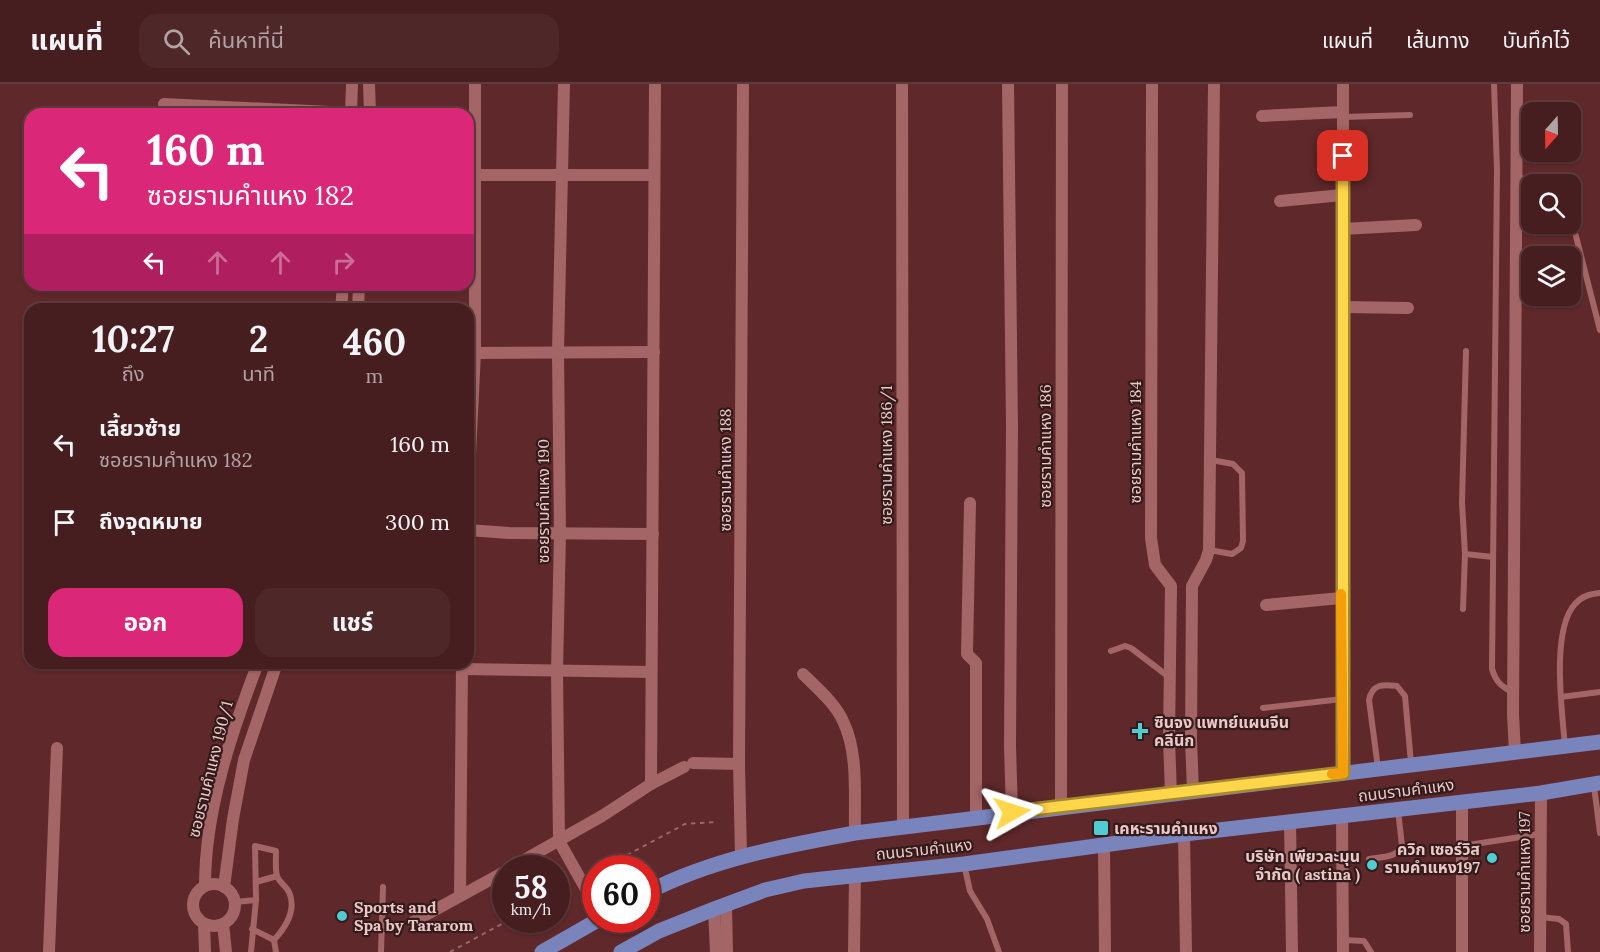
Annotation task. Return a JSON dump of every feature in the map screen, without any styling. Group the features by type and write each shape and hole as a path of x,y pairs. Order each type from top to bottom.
{"main road":[{"name":"ถนนรามคำแหง","path":"660,886 677,877 741,856 855,832 1600,742"},
{"name":"ถนนรามคำแหง","path":"621,952 659,931 765,891 804,881 964,864 1184,834 1540,793 1597,784"},
{"path":"542,952 582,929"}],"street":[{"path":"351,108 352,84"},
{"path":"369,84 369,108"},
{"path":"474,374 475,84"},
{"name":"ซอยรามคำแหง 190","path":"564,84 558,352 559,841 582,883"},
{"path":"651,784 655,84"},
{"name":"ซอยรามคำแหง 188","path":"741,856 743,84"},
{"name":"ซอยรามคำแหง 186/1","path":"902,84 903,826"},
{"path":"1008,84 1012,426 1010,746 1012,812"},
{"name":"ซอยรามคำแหง 186","path":"1061,807 1062,84"},
{"name":"ซอยรามคำแหง 184","path":"1152,84 1151,538 1155,566 1171,586"},
{"path":"1193,792 1192,586 1206,561 1209,550 1214,84"},
{"path":"1343,84 1341,598 1343,773"},
{"path":"1515,753 1513,693 1517,84"},
{"path":"164,104 239,108"},
{"path":"1262,116 1343,114"},
{"path":"475,175 654,175"},
{"path":"1280,201 1342,195"},
{"path":"1342,229 1416,225"},
{"path":"1342,307 1408,308"},
{"path":"475,354 654,352"},
{"path":"970,503 967,654 976,663 976,817"},
{"path":"474,530 560,534 653,534"},
{"path":"1171,794 1169,681 1171,586 1192,586"},
{"path":"1266,605 1341,598"},
{"path":"474,667 650,672"},
{"name":"ซอยรามคำแหง 190/1","path":"205,952 204,924 195,914 193,901 205,886 205,858 218,791 235,727 256,669"},
{"name":"ซอยรามคำแหง 190/1","path":"224,886 244,760 275,669"},
{"path":"460,896 462,669"},
{"path":"803,674 837,711 849,737 853,760 855,832"},
{"path":"1169,681 1191,684"},
{"path":"49,952 57,748"},
{"path":"534,855 651,784 689,765 740,764"},
{"name":"ซอยรามคำแหง 197","path":"1540,793 1540,952"},
{"path":"1462,801 1462,952"},
{"path":"1342,816 1343,946"},
{"path":"1290,821 1292,952"},
{"path":"1184,834 1186,952"},
{"path":"1104,845 1105,952"},
{"path":"854,952 855,874"},
{"path":"412,922 492,879"},
{"path":"204,924 217,926 223,924 233,915 235,902 230,891 224,886 212,884 205,886"},
{"path":"716,952 720,908"},
{"path":"720,908 727,952"},
{"path":"223,924 226,952"}],"lane":[{"path":"1494,84 1497,170 1492,669 1499,684 1513,693"},
{"path":"1343,114 1410,116"},
{"path":"1516,178 1521,178"},
{"path":"1575,234 1600,330"},
{"path":"1463,609 1465,554 1462,502 1466,351"},
{"path":"1209,550 1232,554 1241,549 1244,541 1242,473 1233,464 1210,459"},
{"path":"1465,554 1493,557"},
{"path":"1565,746 1561,697 1561,636 1564,622 1575,604 1587,595 1600,593"},
{"path":"1111,651 1125,646 1131,648 1169,681"},
{"path":"1378,768 1369,700 1370,691 1374,687 1385,684 1396,686 1405,696 1411,764"},
{"path":"1561,697 1600,693"},
{"path":"1263,708 1342,699"},
{"path":"1597,784 1600,832"},
{"path":"1369,859 1396,854 1400,851 1402,846 1398,809"},
{"path":"1462,846 1540,834"},
{"path":"251,952 256,900 255,846 276,851 277,876 288,890 291,900 291,915 285,929 274,940"},
{"path":"964,864 970,891 987,919 999,952"},
{"path":"256,882 277,876"},
{"path":"381,952 383,887"},
{"path":"235,902 256,900"},
{"path":"1540,917 1559,919 1566,924 1568,952"},
{"path":"252,929 274,940"},
{"path":"274,940 276,952"},
{"path":"1343,946 1364,942 1371,952"}],"path":[{"path":"628,855 685,825 716,822"},
{"path":"450,952 492,929"}],"slow traffic":[{"path":"1332,774 1343,773 1341,594"}],"place":[{"name":"ซินจง แพทย์แผนจีน คลีนิก","path":"1140,731"},
{"name":"เคหะรามคำแหง","path":"1101,828"},
{"name":"ควิก เซอร์วิส รามคำแหง197","path":"1492,858"},
{"name":"บริษัท เพียวละมุน จำกัด ( astina )","path":"1372,865"},
{"name":"Sports and Spa by Tararom","path":"342,916"}],"route":[{"path":"1012,812 1343,773 1341,598 1343,156"}]}
